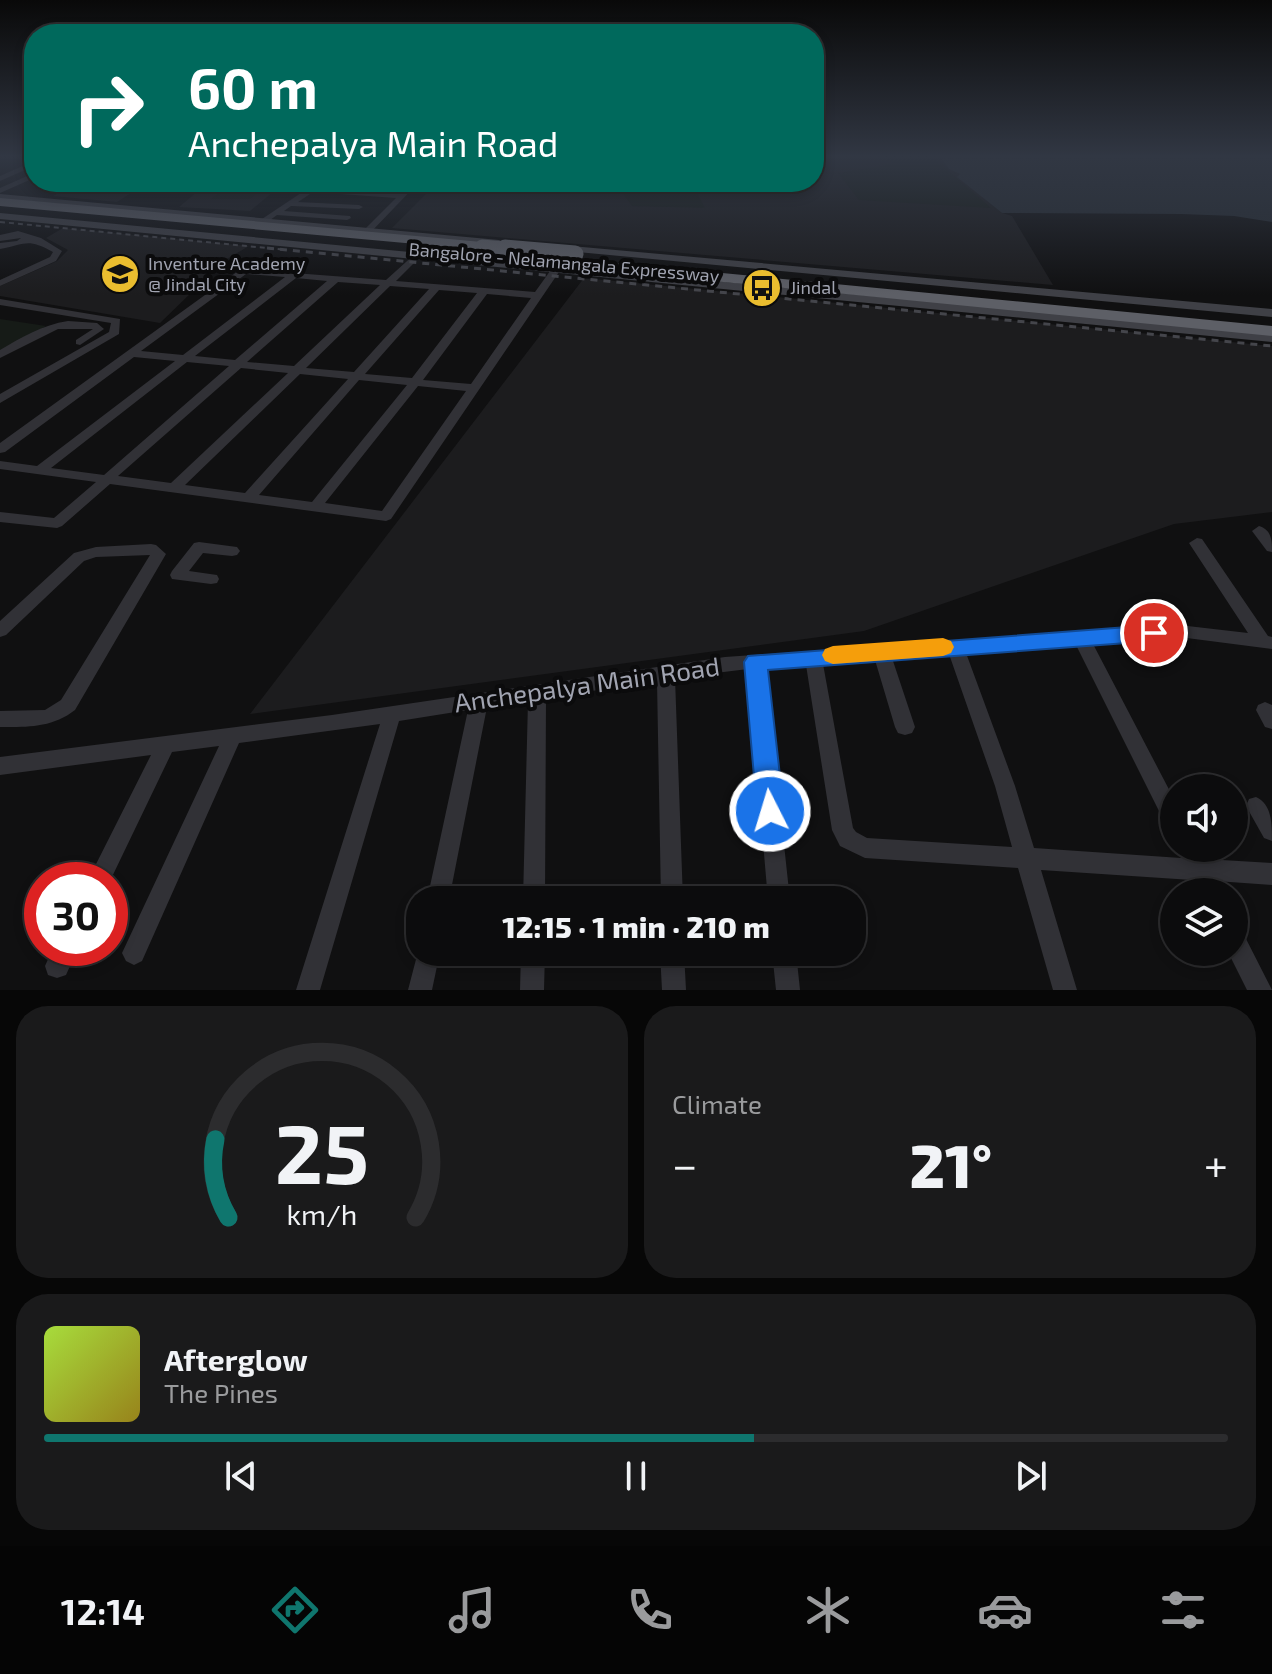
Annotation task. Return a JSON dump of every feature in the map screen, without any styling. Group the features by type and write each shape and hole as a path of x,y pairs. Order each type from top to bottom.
{"highway":[{"name":"Bangalore - Nelamangala Expressway","path":"21,202 1047,305 1272,331"},
{"name":"Bangalore - Nelamangala Expressway","path":"0,210 1047,305 1272,320"}],"street":[{"path":"28,202 1272,313"},
{"path":"263,221 295,202"},
{"path":"367,231 396,202"},
{"path":"292,204 359,207"},
{"path":"277,213 347,218"},
{"path":"0,216 1272,338"},
{"path":"2,236 22,234 27,239"},
{"path":"0,246 27,239 38,240 58,251 53,259 0,283"},
{"path":"0,275 35,260 41,252 17,244"},
{"path":"504,265 520,245"},
{"path":"524,266 540,247"},
{"path":"175,487 416,256"},
{"path":"0,465 386,516 556,269"},
{"path":"0,449 244,271 536,295"},
{"path":"40,470 294,275"},
{"path":"0,517 57,523 335,279"},
{"path":"248,498 436,287"},
{"path":"315,507 483,292"},
{"path":"0,302 116,321 114,334 0,399"},
{"path":"0,355 54,325 74,322 97,326 99,329 95,334 42,365 41,368 49,371"},
{"path":"130,353 472,388"},
{"path":"1259,531 1272,547"},
{"path":"1197,543 1267,642"},
{"path":"178,575 199,547 232,551"},
{"path":"0,631 72,561 88,553 156,550 158,558 68,705 43,719 0,719"},
{"path":"147,575 211,579"},
{"name":"Anchepalya Main Road","path":"0,766 756,662 1179,631 1267,642"},
{"path":"1081,638 1160,793"},
{"path":"955,646 1005,786 1065,990"},
{"path":"881,651 905,727"},
{"path":"813,657 843,830 848,839 865,848 1272,874"},
{"path":"756,662 778,886"},
{"path":"666,673 672,886"},
{"path":"534,886 537,692"},
{"path":"441,886 479,701"},
{"path":"308,990 392,714"},
{"path":"134,953 233,736"},
{"path":"108,862 166,745"},
{"path":"1256,806 1272,831"},
{"path":"1195,862 1203,878"},
{"path":"420,990 425,966"},
{"path":"532,990 533,966"},
{"path":"673,966 674,990"},
{"path":"785,966 788,990"},
{"path":"1248,966 1260,990"}],"shaded area":[{"path":"185,202 261,202 250,211 179,207"},
{"path":"418,202 989,202 1002,213 1012,216 1053,285 392,228"},
{"path":"629,202 702,202 705,208 632,206"},
{"path":"895,202 984,202 991,208"},
{"path":"988,202 1272,202 1272,222 1234,216 1181,214 1002,213"},
{"name":"Inventure Academy @ Jindal City","path":"63,228 249,246 225,260 160,323 0,296 0,286 57,261 68,250 46,238"},
{"path":"584,278 1272,346 1272,512 1174,524 864,631 250,714"},
{"path":"0,319 46,326 0,351"}],"railway":[{"path":"0,222 287,250"},
{"path":"267,248 1272,346"}],"slow traffic":[{"path":"833,655 943,647"}],"place":[{"name":"Inventure Academy @ Jindal City","path":"120,274"},
{"name":"Jindal","path":"762,288"}],"route":[{"path":"770,811 756,662 1154,633"}]}
